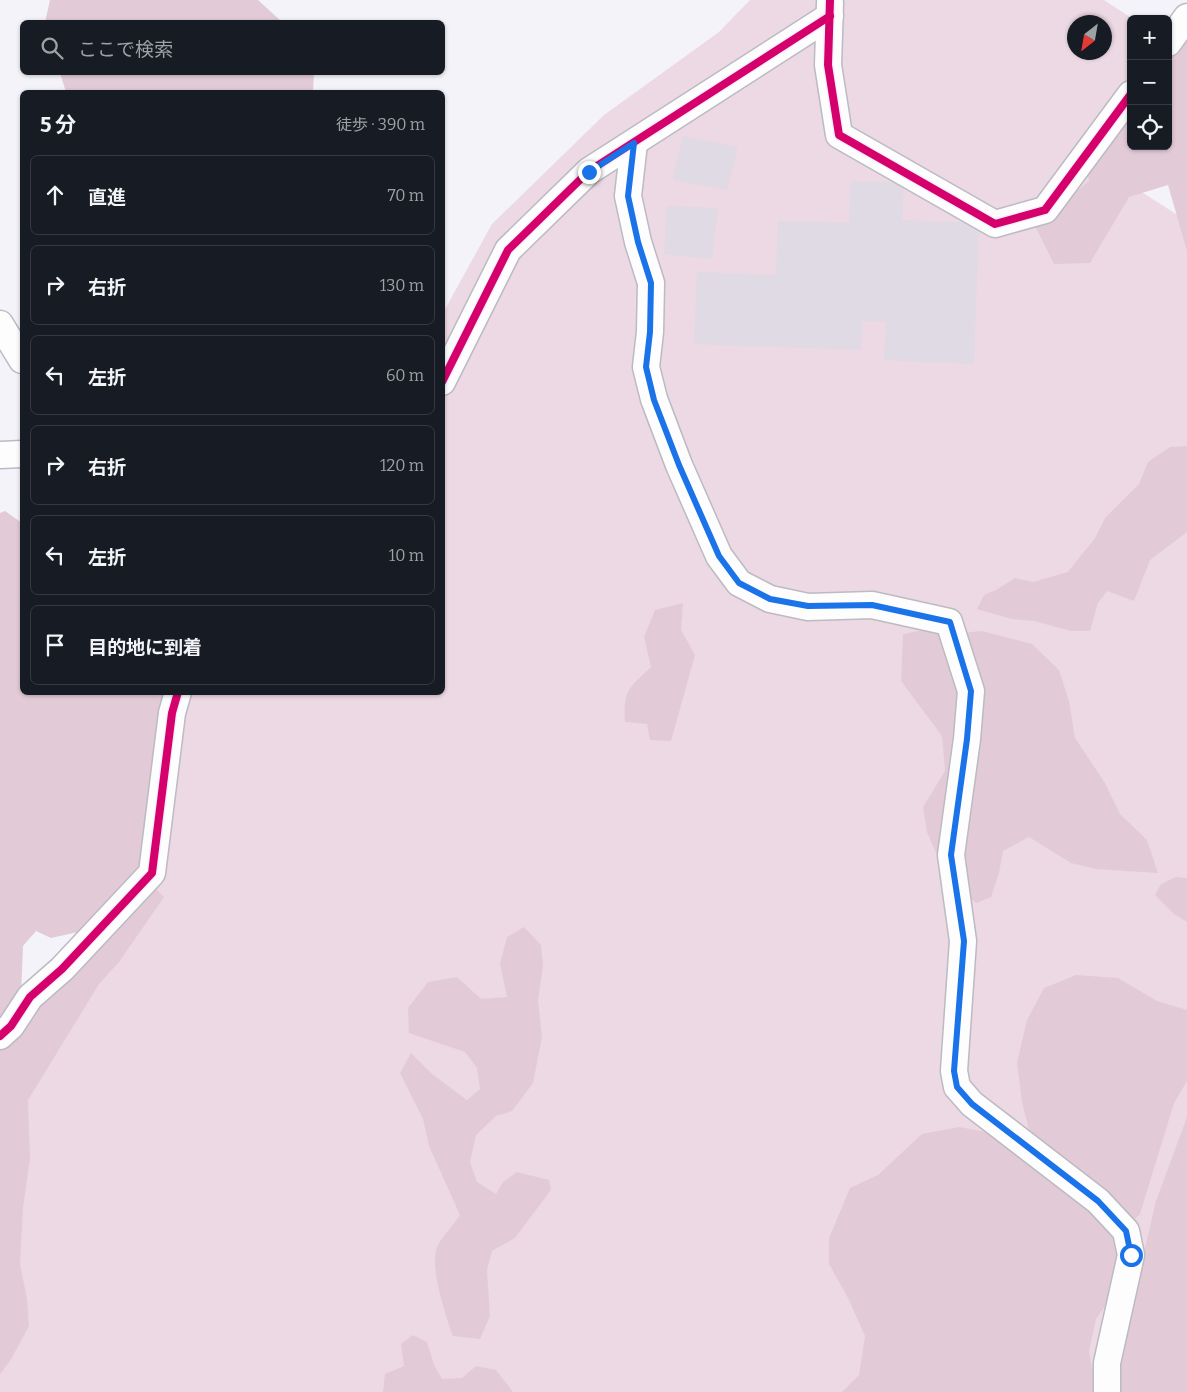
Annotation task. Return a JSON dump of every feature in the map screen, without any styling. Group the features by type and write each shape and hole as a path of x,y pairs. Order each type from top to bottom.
{"street":[{"path":"830,8 828,65 839,135 995,224 1046,210 1127,99"},
{"path":"445,376 508,250 589,172 830,8"},
{"path":"1172,38 1187,17"},
{"path":"634,143 628,196 638,242 651,283 650,332 646,367 654,400 679,465 719,556 739,583 770,599 808,606 872,605 950,622 971,691 967,739 951,855 964,941 954,1071 957,1087 972,1104 1098,1201 1126,1231 1131,1255 1107,1363 1107,1392"},
{"path":"0,324 20,357"},
{"path":"0,455 20,454"},
{"path":"0,1036 11,1026 30,997 62,969 152,873 172,713 177,695"}],"shaded area":[{"path":"50,0 258,0 280,20 45,20"},
{"path":"750,0 1104,0 1127,15 1127,91 1093,161 1187,221 1187,1392 0,1392 0,1045 30,1009 67,978 187,695 445,695 445,309 492,224 604,115 719,32"},
{"path":"1187,25 1187,251 1168,185 1129,197 1090,263 1054,264 1035,226 1089,181 1086,163 1127,107 1127,150 1172,150 1172,46"},
{"path":"61,75 314,75 313,90 65,90"},
{"path":"1187,446 1187,532 1150,560 1134,601 1107,591 1098,603 1090,631 1071,631 1034,621 1011,619 977,609 984,595 1015,578 1033,582 1068,572 1095,538 1105,518 1139,484 1148,462 1170,447"},
{"path":"5,511 20,522 20,695 171,695 146,864 117,899 78,932 51,938 36,931 23,946 21,995 0,1019 0,513"},
{"path":"683,603 681,630 695,655 671,741 650,740 647,724 625,722 625,703 629,690 651,667 644,637 655,610"},
{"path":"928,629 960,633 982,631 1032,644 1059,670 1069,701 1075,738 1105,783 1120,814 1147,840 1158,873 1096,869 1071,863 1029,837 1003,851 999,873 991,897 976,903 948,881 927,832 923,807 945,771 942,736 901,681 903,634"},
{"path":"1176,877 1187,878 1187,922 1174,914 1155,895 1161,884"},
{"path":"154,887 164,897 119,962 99,984 28,1100 30,1158 23,1208 20,1264 27,1299 29,1326 10,1361 0,1374 0,1042 60,990 73,950"},
{"path":"524,927 541,945 543,965 538,1000 542,1037 533,1083 512,1111 496,1116 476,1135 470,1162 477,1182 496,1194 503,1182 517,1172 549,1180 551,1190 515,1238 492,1251 487,1270 490,1316 480,1339 453,1336 439,1292 435,1255 439,1243 460,1215 429,1146 423,1119 400,1073 411,1053 432,1074 467,1100 480,1089 477,1068 465,1052 409,1033 408,1008 428,982 457,977 481,999 507,997 500,964 507,937"},
{"path":"1076,975 1118,978 1157,1001 1187,1010 1187,1081 1174,1103 1140,1214 1134,1220 1032,1142 1022,1102 1017,1063 1027,1020 1044,988"},
{"path":"1187,1117 1187,1392 1114,1392 1117,1367 1156,1201"},
{"path":"959,1127 986,1132 1038,1168 1106,1221 1121,1259 1115,1292 1096,1319 1089,1351 1096,1392 842,1392 859,1375 865,1336 848,1298 829,1264 829,1238 850,1188 878,1175 922,1134"},
{"path":"413,1335 427,1342 434,1365 442,1379 462,1378 476,1366 496,1370 513,1392 383,1392 385,1374 404,1366 401,1344"}],"building":[{"path":"683,136 738,147 727,190 673,180"},
{"path":"851,181 904,183 902,220 979,223 974,364 884,360 886,322 862,321 861,350 694,344 697,272 776,275 778,221 849,223"},
{"path":"667,206 718,208 712,259 664,254"}],"cycle path":[{"path":"830,0 828,65 839,135 995,224 1045,210 1127,99"},
{"path":"445,376 508,250 589,171 830,16"},
{"path":"0,1036 11,1026 30,997 62,969 152,873 172,713 177,695"}],"route":[{"path":"589,172 634,143 628,196 638,242 651,283 650,332 646,367 654,400 679,465 719,556 739,583 770,599 808,606 872,605 950,622 971,691 967,739 951,855 960,903 964,941 954,1071 957,1087 972,1104 1098,1201 1126,1231 1131,1255"}]}
